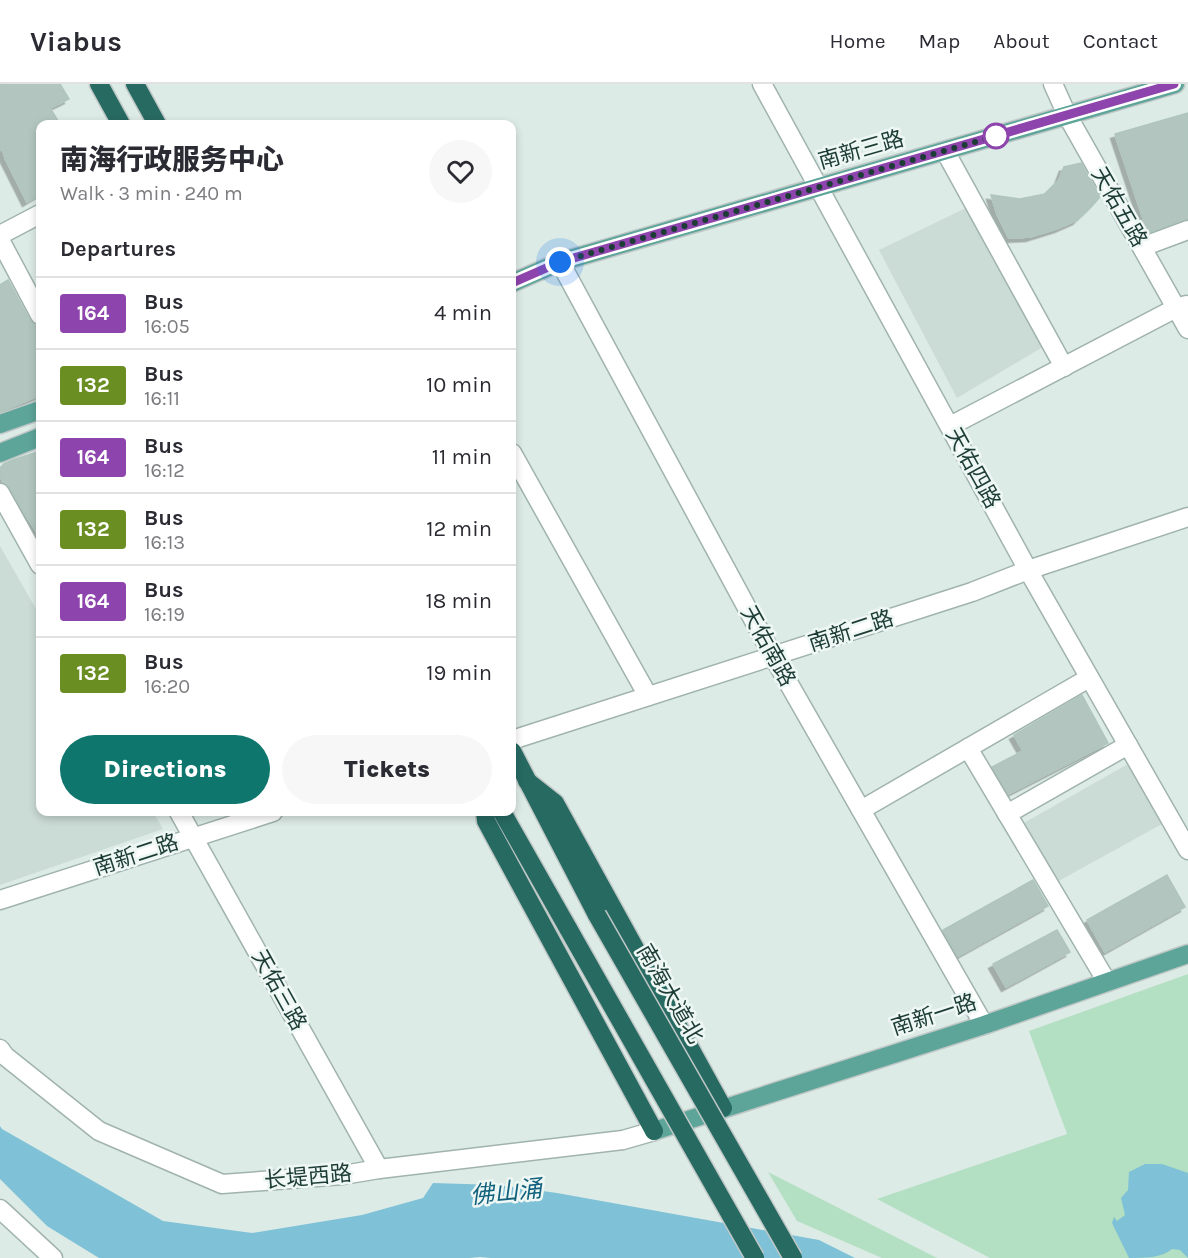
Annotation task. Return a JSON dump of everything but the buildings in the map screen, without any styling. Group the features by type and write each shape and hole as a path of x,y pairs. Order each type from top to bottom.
{"highway":[{"path":"99,84 119,120"},
{"path":"135,84 156,120"},
{"name":"南海大道北","path":"516,759 597,915 794,1258"},
{"path":"527,781 555,803 723,1108"},
{"path":"485,816 486,822 654,1131"},
{"path":"504,816 755,1258"}],"main road":[{"name":"南新三路","path":"516,269 560,262 1174,84"},
{"name":"南新三路","path":"516,281 560,262"},
{"path":"0,424 36,411"},
{"path":"0,453 36,440"},
{"name":"南新一路","path":"654,1131 984,1024 1188,954"}],"street":[{"name":"天佑四路","path":"762,84 1028,570 1188,850"},
{"name":"天佑五路","path":"1053,84 1067,115 1142,247 1182,306 1188,328"},
{"path":"945,150 1064,367"},
{"path":"0,235 36,216"},
{"path":"1142,247 1188,230"},
{"path":"0,240 36,308"},
{"name":"天佑南路","path":"560,262 773,656 984,1024"},
{"path":"950,426 1182,306"},
{"path":"516,460 648,696"},
{"path":"0,493 36,558"},
{"name":"南新二路","path":"516,739 972,592 1028,570 1188,518"},
{"path":"861,810 1089,678"},
{"path":"1007,814 1128,745"},
{"path":"968,748 1107,982"},
{"name":"天佑三路","path":"181,816 379,1169"},
{"name":"南新二路","path":"0,900 260,816"},
{"name":"长堤西路","path":"0,1049 5,1056 99,1131 222,1184 343,1175 623,1140 654,1131"},
{"path":"0,1209 53,1258"}],"shaded area":[{"path":"968,207 1043,347 957,398 879,250"},
{"path":"0,546 36,609 36,816 155,816 163,829 0,885"},
{"path":"1128,764 1162,824 1055,883 1022,824"}],"green space":[{"path":"1188,974 1188,1258 990,1258 877,1199 1067,1134 1029,1031"},
{"path":"768,1172 937,1258 882,1258 797,1221"}],"water":[{"name":"佛山涌","path":"0,1126 163,1221 252,1233 362,1215 423,1198 433,1183 498,1185 557,1193 819,1240 855,1258 99,1258 47,1226 0,1179"},
{"path":"1145,1164 1162,1164 1188,1173 1188,1258 1180,1250 1172,1249 1158,1256 1129,1258 1112,1223 1114,1217 1117,1221 1125,1215 1121,1198 1128,1190 1129,1172"}],"bus line":[{"name":"164","path":"516,281 560,262 1174,84"}],"route":[{"path":"560,262 996,136"}]}
